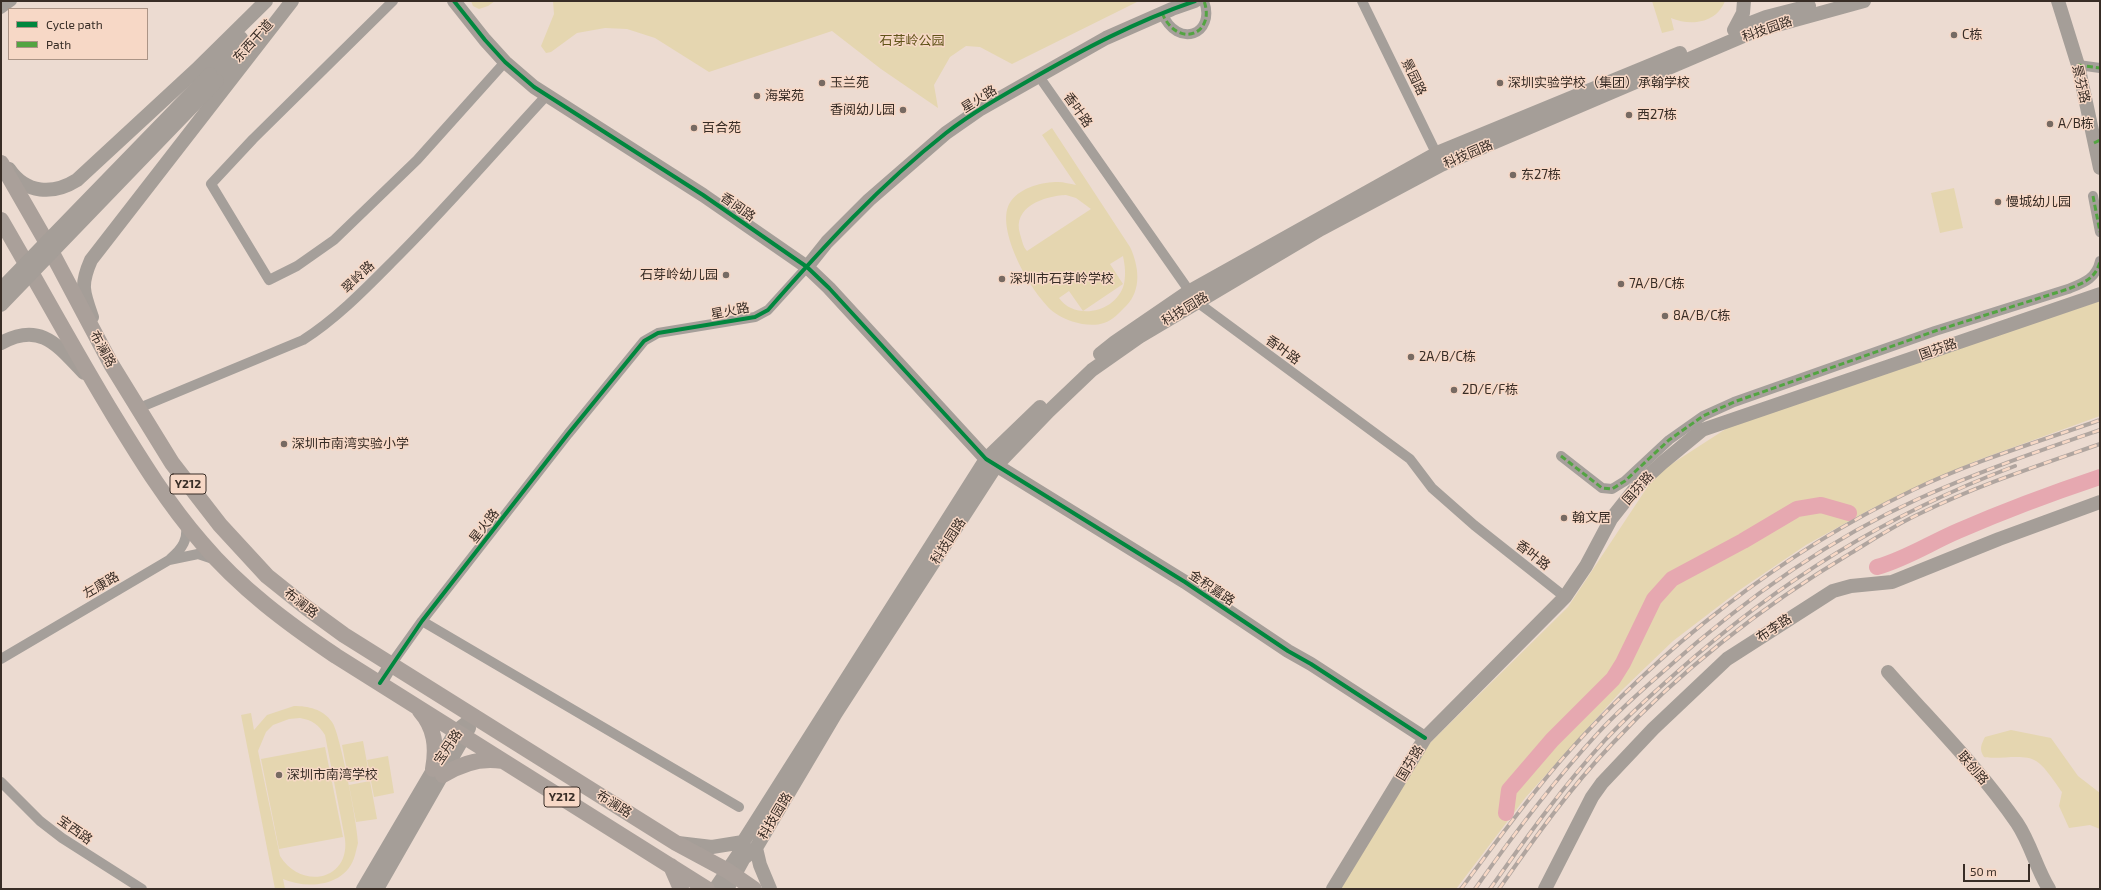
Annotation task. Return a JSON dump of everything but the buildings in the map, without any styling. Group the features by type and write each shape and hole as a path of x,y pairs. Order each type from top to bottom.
{"main road":[{"path":"1,157 22,183 36,189 47,191 68,185 106,154 196,70 266,1"},
{"name":"东西干道","path":"214,78 272,1"},
{"name":"东西干道","path":"214,78 288,1"},
{"path":"111,364 84,293 83,277 91,260 292,1"},
{"name":"香阅路","path":"454,1 485,40 505,62 546,96 703,195 807,267 829,288 991,463"},
{"name":"星火路","path":"807,267 827,242 869,200 946,133 978,110 1106,38 1162,13 1195,1"},
{"path":"1734,30 1743,13 1745,1 1755,9 1768,16"},
{"name":"科技园路","path":"729,878 743,842 991,463 1092,370 1192,297 1321,229 1439,159 1768,16 1827,1"},
{"name":"科技园路","path":"1439,159 1755,31 1864,1"},
{"name":"景芬路","path":"2058,1 2078,65 2097,141 2100,168"},
{"path":"1,289 214,78"},
{"path":"1,305 214,78"},
{"name":"布澜路","path":"1,163 43,236 111,364 172,463 220,525 267,576 332,626 729,878 754,889"},
{"name":"布澜路","path":"1,220 92,380 152,478 219,561 285,622 416,707 707,889"},
{"name":"国芬路","path":"1333,889 1425,738 1565,596 1586,566 1611,519 1638,485 1662,462 1702,430 2100,294"},
{"path":"1,343 23,334 38,334 46,337 53,341 92,380"},
{"name":"科技园路","path":"716,889 729,878 744,858 756,848 836,713 991,463"},
{"name":"金积嘉路","path":"991,463 1186,582 1288,651 1311,664 1425,738"},
{"name":"布李路","path":"1545,889 1592,797 1602,783 1653,729 1727,659 1833,591 1851,586 1892,582 1999,539 2100,502"},
{"name":"星火路","path":"380,683 392,663"},
{"name":"联创路","path":"1888,672 1995,794 2018,824 2032,851 2041,882 2048,889"},
{"path":"416,707 426,718 432,729 438,772 481,760 492,759 506,762"},
{"name":"宝丹路","path":"377,889 438,772 460,734 474,717"},
{"name":"宝丹路","path":"363,889 438,772"},
{"path":"676,843 712,847 743,842"},
{"path":"756,848 760,865 770,889"},
{"path":"671,866 681,889"}],"street":[{"path":"1,9 12,1"},
{"path":"393,1 253,140 211,184 269,280 298,266 334,240 417,160 505,62"},
{"path":"1162,13 1168,26 1173,31 1186,35 1192,34 1203,26 1206,20 1207,13 1204,1"},
{"name":"景园路","path":"1362,1 1439,159"},
{"path":"2078,65 2100,68"},
{"name":"香叶路","path":"1038,75 1192,297 1410,459 1432,488 1474,525 1565,596"},
{"name":"翠岭路","path":"139,408 290,346 320,329 352,301 423,230 546,96"},
{"path":"2093,196 2100,232"},
{"path":"1562,456 1602,488 1612,489 1625,481 1669,440 1703,416 1722,407 1935,330 2068,289 2088,281 2098,269 2100,261"},
{"name":"星火路","path":"392,663 422,621 568,434 644,340 658,333 755,317 768,310 807,267"},
{"path":"169,560 185,544 187,534 186,522"},
{"name":"左康路","path":"1,659 169,560 198,554 219,561"},
{"path":"422,621 739,806"},
{"name":"宝西路","path":"1,782 40,821 62,838 142,889"}],"green space":[{"path":"471,1 495,1 488,6 479,9 473,6"},
{"name":"石芽岭公园","path":"553,1 1139,1 1012,64 980,47 966,46 950,57 934,85 938,108 881,69 832,31 709,72 655,38 627,29 605,28 577,33 551,52 546,53 541,46 554,14"},
{"path":"1652,1 1725,1 1721,9 1709,19 1686,22 1671,18 1674,30 1662,33"},
{"path":"1052,128 1130,247 1133,254 1137,270 1137,285 1135,293 1126,306 1107,322 1092,325 1079,323 1066,319 1055,313 1046,305 1026,277 1011,243 1007,227 1007,212 1011,201 1015,196 1033,186 1046,183 1060,182 1076,185 1042,135","holes":["1066,195 1076,198 1091,209 1027,251 1020,234 1019,225 1021,217 1025,210 1032,205 1057,196","1123,256 1125,267 1124,284 1116,299 1102,308 1083,311 1123,284 1110,264","1069,291 1083,311 1067,306 1059,298"]},
{"path":"1954,188 1963,228 1940,233 1931,193"},
{"path":"2100,301 2100,416 1978,460 1871,509 1806,545 1741,589 1673,641 1622,690 1526,797 1456,889 1340,889 1425,748 1568,607 1656,474 1735,423"},
{"path":"294,706 315,709 324,714 332,722 335,729 348,781 358,843 351,865 344,873 325,883 304,884 283,879 285,889 275,889 241,715 251,713 254,730 267,715","holes":["289,719 304,719 315,724 325,735 345,839 345,853 340,864 332,872 322,876 311,877 300,874 289,867 280,856 258,751 266,732 273,725"]},
{"path":"2011,730 2051,738 2078,776 2100,793 2100,829 2090,825 2069,828 2059,806 2062,792 2046,770 2036,761 2025,757 1984,757 1981,752 1981,747 1985,737"},
{"path":"363,741 370,779 349,782 342,745"},
{"path":"325,747 343,837 279,849 261,759"},
{"path":"388,756 394,793 374,797 367,760"},
{"path":"370,781 377,819 356,822 349,785"}],"waterway":[{"path":"1877,567 1898,560 1993,516 2100,477"},
{"path":"1506,813 1509,790 1552,740 1613,679 1623,663 1654,599 1672,579 1743,541 1797,509 1821,505 1849,513"}],"railway":[{"path":"1461,889 1511,822 1563,758 1600,717 1682,641 1725,606 1770,573 1816,543 1864,515 1913,490 2006,452 2100,420"},
{"path":"1475,889 1549,790 1606,725 1639,693 1694,645 1753,598 1785,575 1850,534 1918,499 2008,462 2100,430"},
{"path":"1499,889 1567,796 1612,744 1639,716 1695,664 1787,594 1912,517 1987,484 2100,444"},
{"path":"1490,889 1560,794 1606,739 1649,697 1715,640 1794,580 1836,553 1922,506 2015,466"}],"marked path":[{"path":"1162,13 1169,24 1177,31 1185,34 1194,33 1200,29 1205,22 1206,13 1204,1"},
{"path":"2078,65 2100,68"},
{"path":"2094,143 2100,140"},
{"path":"2093,196 2100,232"},
{"path":"1561,456 1602,488 1612,489 1625,481 1669,440 1703,416 1734,402 1935,331 2068,289 2088,280 2095,272 2100,261"}],"cycle path":[{"path":"454,1 485,40 505,62 534,87 703,195 807,267 829,288 986,459 1185,582 1288,651 1311,664 1425,738"},
{"path":"380,683 422,621 568,434 644,341 658,333 755,317 768,310 831,240 875,195 946,133 1007,93 1089,47 1130,27 1195,1"}],"place":[{"name":"C栋","path":"1954,35"},
{"name":"玉兰苑","path":"822,83"},
{"name":"深圳实验学校（集团）承翰学校","path":"1500,83"},
{"name":"海棠苑","path":"757,96"},
{"name":"香阅幼儿园","path":"903,110"},
{"name":"西27栋","path":"1629,115"},
{"name":"A/B栋","path":"2050,124"},
{"name":"百合苑","path":"694,128"},
{"name":"东27栋","path":"1513,175"},
{"name":"慢城幼儿园","path":"1998,202"},
{"name":"石芽岭幼儿园","path":"726,275"},
{"name":"深圳市石芽岭学校","path":"1002,279"},
{"name":"7A/B/C栋","path":"1621,284"},
{"name":"8A/B/C栋","path":"1665,316"},
{"name":"2A/B/C栋","path":"1411,357"},
{"name":"2D/E/F栋","path":"1454,390"},
{"name":"深圳市南湾实验小学","path":"284,444"},
{"name":"翰文居","path":"1564,518"},
{"name":"深圳市南湾学校","path":"279,775"}]}
